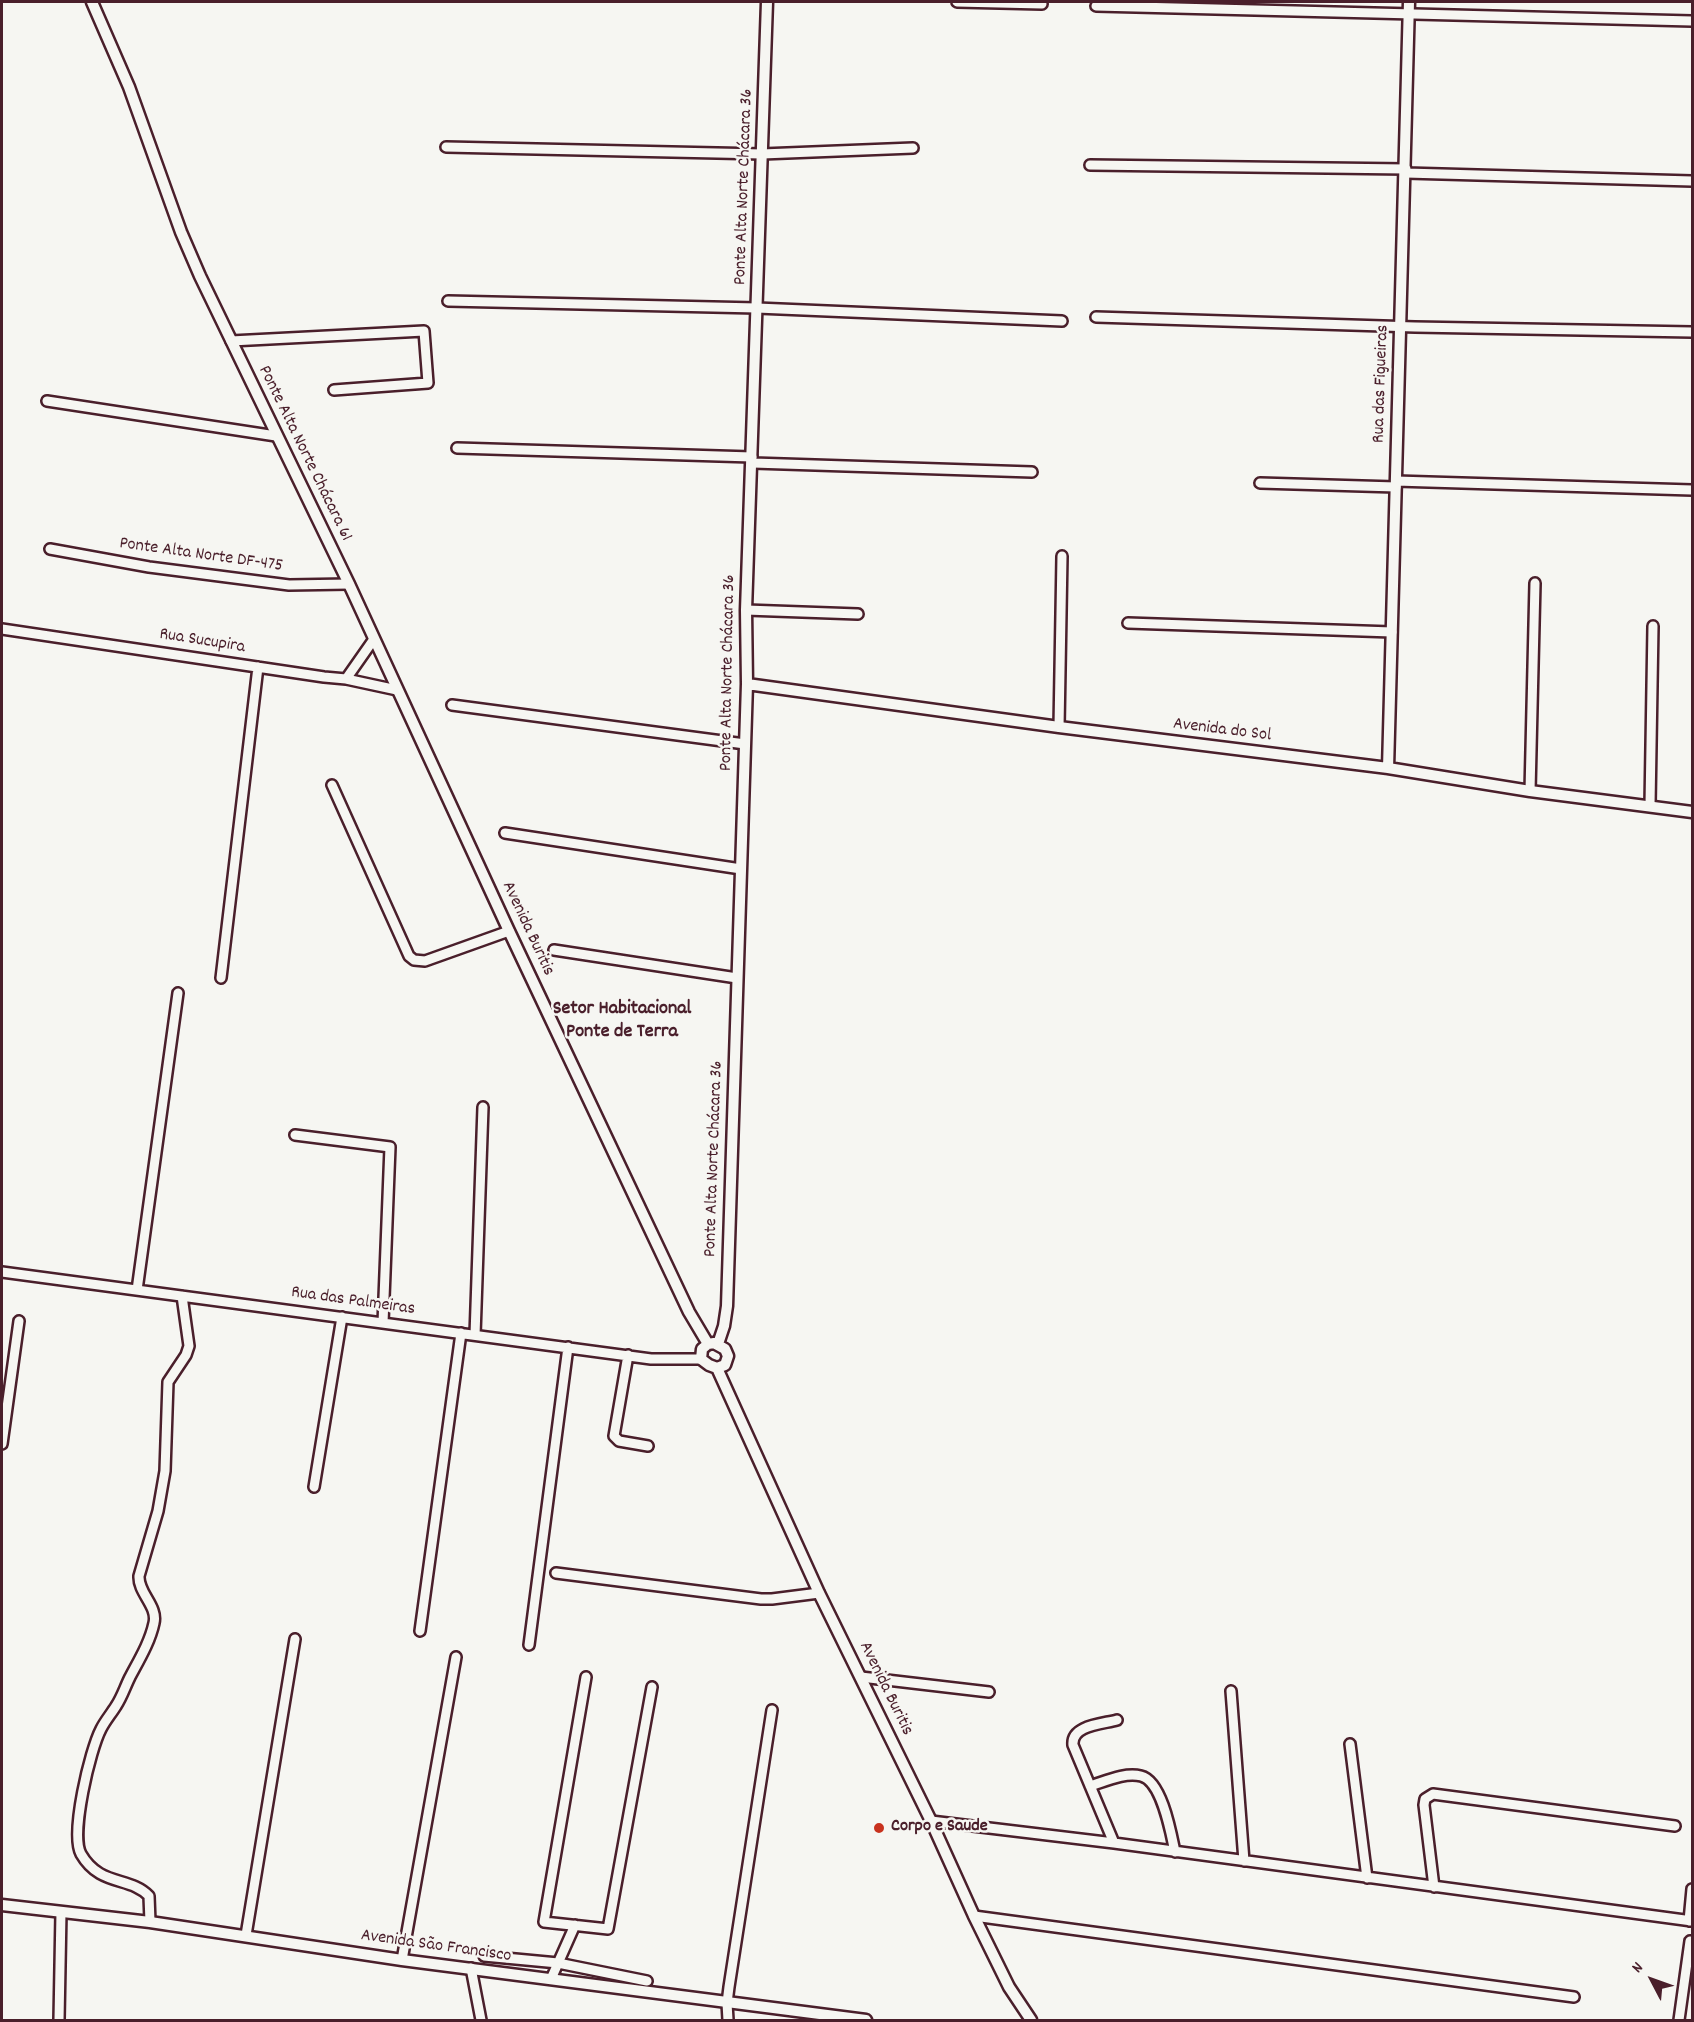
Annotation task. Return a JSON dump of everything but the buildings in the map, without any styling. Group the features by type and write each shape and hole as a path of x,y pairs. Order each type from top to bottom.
{"street":[{"name":"Ponte Alta Norte Chácara 61","path":"92,2 129,87 181,232 276,436 349,584 397,690"},
{"name":"Ponte Alta Norte Chácara 36","path":"713,1344 724,1326 727,1306 747,684 746,610 753,460 767,2"},
{"path":"957,2 1042,4"},
{"name":"Rua das Figueiras","path":"1388,768 1409,2"},
{"path":"1096,6 1692,21"},
{"path":"446,147 762,154 912,148"},
{"path":"1090,165 1406,171 1692,181"},
{"path":"448,301 757,308 1062,321"},
{"path":"1096,317 1400,327 1692,332"},
{"path":"231,341 424,332 428,383 334,390"},
{"path":"47,401 276,436"},
{"path":"457,448 1032,472"},
{"path":"1260,483 1692,490"},
{"name":"Ponte Alta Norte DF-475","path":"50,549 149,567 289,585 349,584"},
{"path":"1059,727 1062,556"},
{"path":"1530,790 1535,583"},
{"path":"746,610 858,614"},
{"path":"1128,623 1392,632"},
{"path":"1650,805 1653,626"},
{"name":"Rua Sucupira","path":"2,629 346,679 397,690"},
{"path":"346,679 374,639"},
{"path":"221,978 258,667"},
{"name":"Avenida do Sol","path":"747,684 1059,727 1388,768 1692,812"},
{"name":"Avenida Buritis","path":"397,690 689,1312 713,1344"},
{"path":"452,705 745,744"},
{"path":"332,785 409,956 414,960 425,961 509,931"},
{"path":"505,833 741,869"},
{"path":"554,950 737,978"},
{"path":"136,1290 177,993"},
{"path":"475,1335 483,1107"},
{"path":"295,1135 390,1147 383,1323"},
{"name":"Rua das Palmeiras","path":"2,1272 651,1359 701,1359"},
{"path":"150,1922 149,1896 139,1888 102,1876 91,1866 78,1847 77,1825 98,1735 120,1700 145,1648 154,1621 152,1608 139,1584 139,1576 158,1511 165,1472 168,1382 186,1355 189,1346 182,1296"},
{"path":"314,1487 342,1317"},
{"path":"2,1444 19,1321"},
{"path":"420,1631 461,1333"},
{"path":"713,1344 725,1349 728,1356 725,1365 717,1368 701,1359 702,1349 713,1344"},
{"path":"529,1645 568,1347"},
{"path":"628,1355 614,1436 619,1441 648,1446"},
{"name":"Avenida Buritis","path":"717,1368 819,1593 931,1821 974,1916 1009,1988 1031,2020"},
{"path":"556,1573 761,1599 819,1593"},
{"path":"246,1935 295,1639"},
{"path":"402,1960 456,1657"},
{"path":"586,1677 544,1922 608,1929 652,1687"},
{"path":"861,1677 989,1692"},
{"path":"1231,1691 1244,1862"},
{"path":"728,2020 727,2002 772,1710"},
{"path":"1114,1843 1072,1739 1075,1733 1081,1730 1117,1720"},
{"path":"1350,1744 1367,1878"},
{"path":"1090,1786 1121,1776 1140,1775 1150,1780 1157,1788 1175,1851"},
{"path":"1434,1887 1424,1805 1425,1799 1432,1794 1675,1826"},
{"path":"931,1821 1175,1851 1691,1921 1692,1889"},
{"name":"Avenida São Francisco","path":"2,1905 150,1922 402,1960 866,2020"},
{"path":"59,2020 61,1912"},
{"path":"974,1916 1574,1997"},
{"path":"551,1979 574,1925"},
{"path":"1679,2020 1690,1941"},
{"path":"484,1956 558,1963 646,1981"},
{"path":"471,1968 482,2020"}],"place":[{"name":"Corpo e Saude","path":"879,1828"}],"district":[{"name":"Setor Habitacional Ponte de Terra","path":"622,1022"}]}
